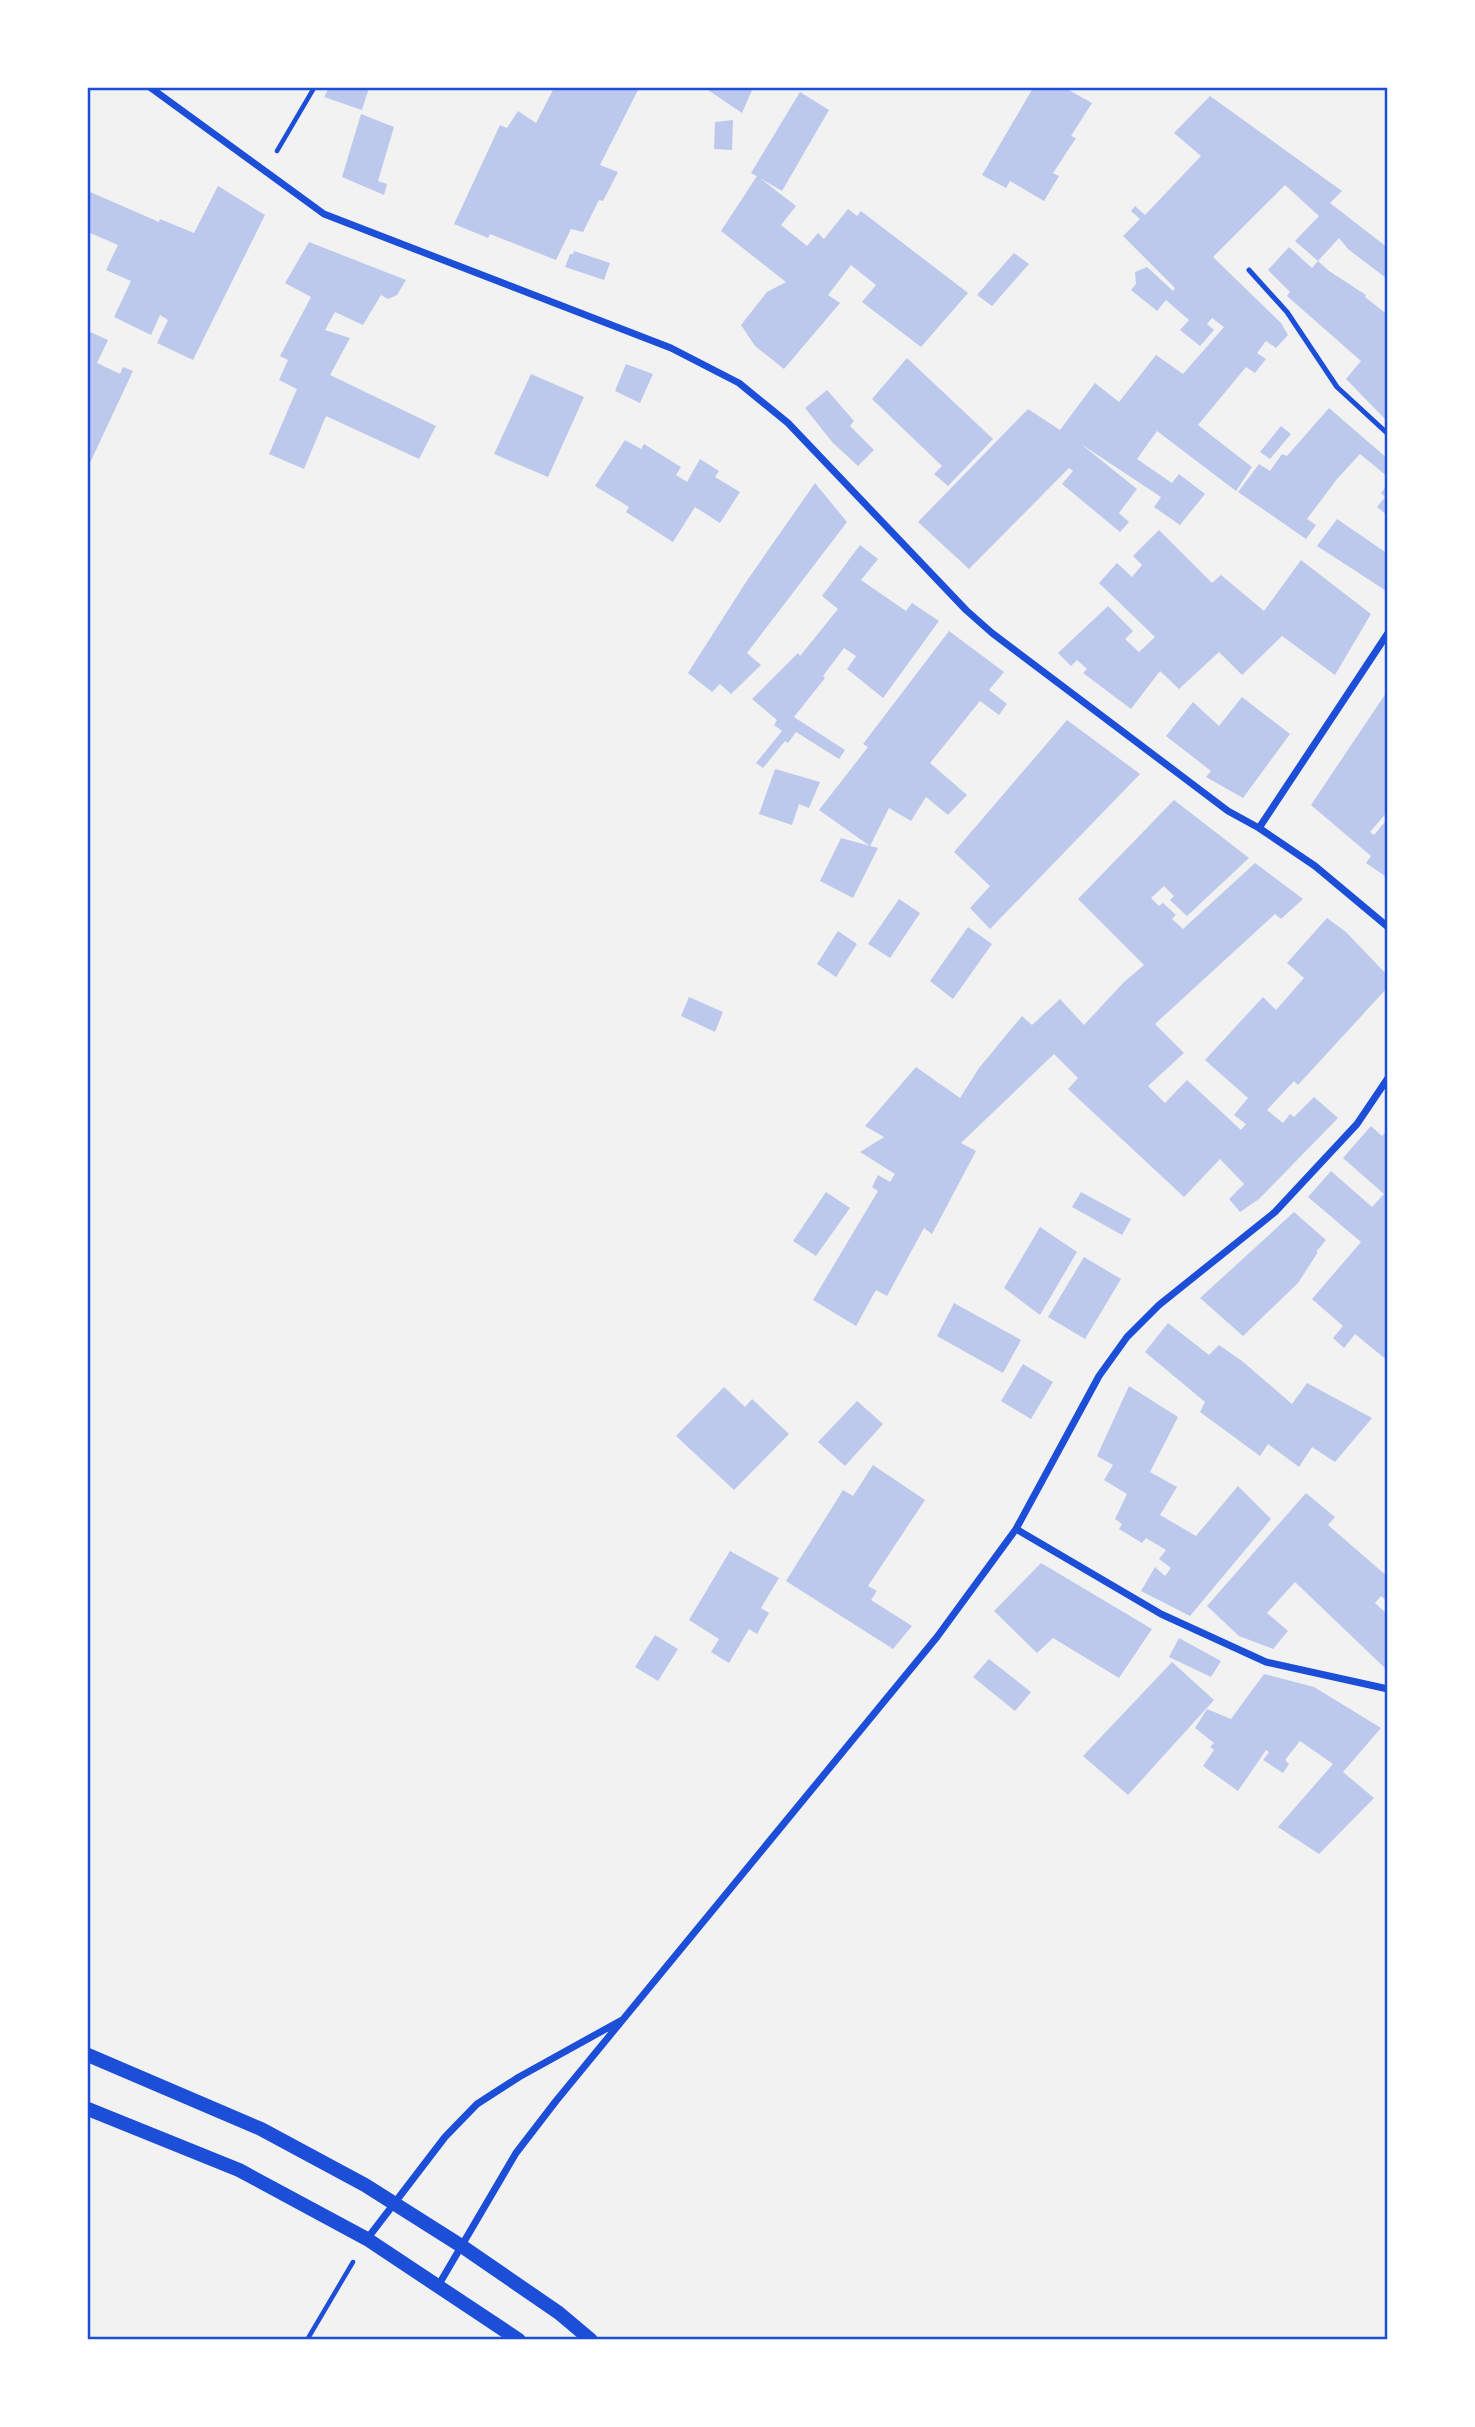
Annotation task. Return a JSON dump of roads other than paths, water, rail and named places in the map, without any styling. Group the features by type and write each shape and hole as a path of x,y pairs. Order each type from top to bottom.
{"main road":[{"path":"88,2055 261,2129 395,2203 559,2313 591,2340"},
{"path":"88,2109 239,2170 367,2239 519,2340"}],"street":[{"path":"151,88 264,173 324,214 671,348 739,383 788,423 966,610 992,633 1228,811 1259,828 1315,866 1388,927"},
{"path":"1259,828 1388,633"},
{"path":"438,2286 516,2153 937,1637 1016,1529 1100,1376 1127,1337 1159,1306 1275,1212 1357,1124 1388,1078"},
{"path":"1016,1529 1161,1614 1266,1662 1388,1689"},
{"path":"367,2239 445,2137 477,2104 625,2018"}],"lane":[{"path":"1249,270 1287,312 1336,387 1388,434"}]}
